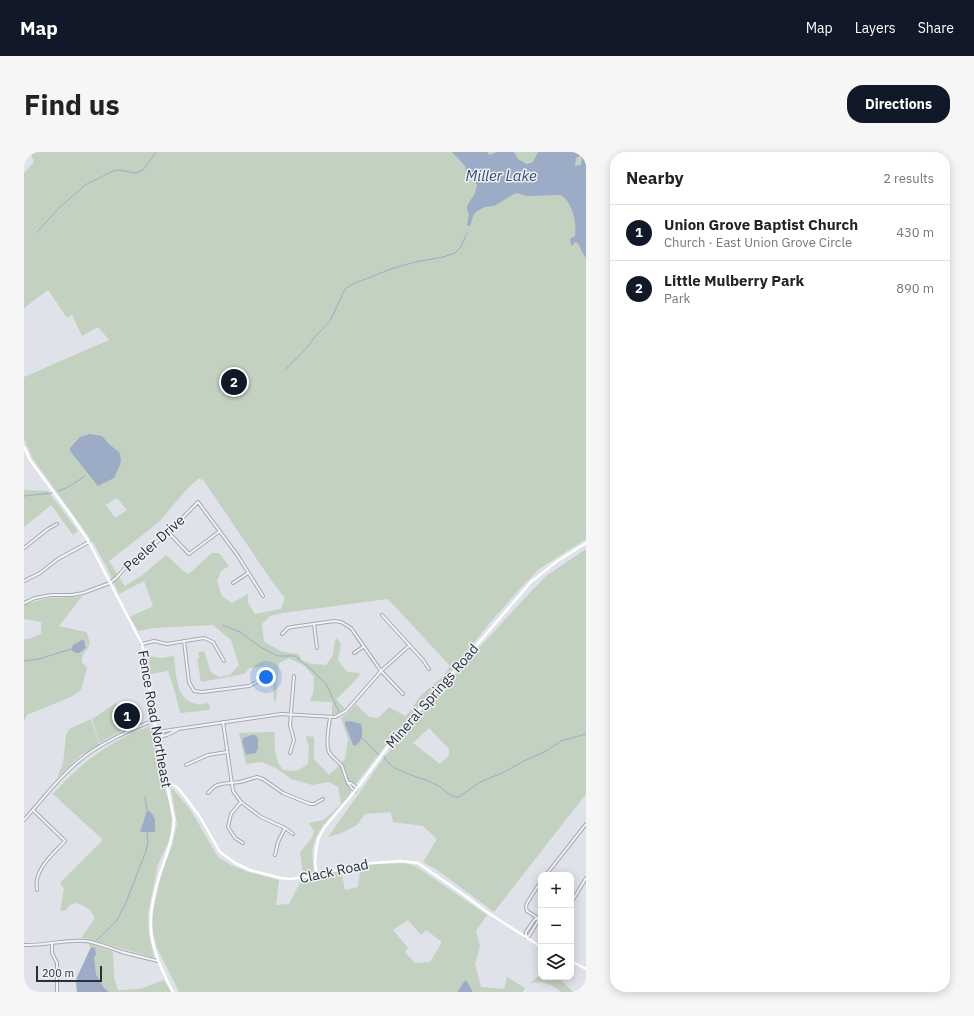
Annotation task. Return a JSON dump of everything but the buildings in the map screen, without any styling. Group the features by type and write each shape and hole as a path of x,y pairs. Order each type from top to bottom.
{"street":[{"name":"Fence Road Northeast","path":"24,447 30,460 74,518 89,542 142,644 154,720 174,820 173,833 160,876 150,923 153,947 162,971 173,992"},
{"name":"Peeler Drive","path":"110,583 118,577 124,569 169,532 198,502 220,531"},
{"path":"24,548 48,529 57,524"},
{"path":"169,532 189,554 220,531 263,596"},
{"path":"24,580 40,573 58,559 89,542"},
{"name":"Mineral Springs Road","path":"317,875 315,854 319,837 324,828 358,788 389,744 531,582 556,562 586,543"},
{"path":"233,583 248,573"},
{"path":"24,602 51,595 72,595 83,593 110,583"},
{"path":"382,615 429,668"},
{"path":"282,634 288,628 292,627 334,621 346,624 351,628 380,671 403,694"},
{"path":"314,624 317,648"},
{"path":"142,644 154,641 167,644 204,638 213,642 224,661"},
{"path":"184,641 189,682 194,691 202,692 249,686 257,682"},
{"path":"157,732 281,714 330,717 340,716 346,712 380,671 410,645"},
{"path":"354,653 363,647"},
{"path":"290,753 294,740 290,725 294,676"},
{"path":"330,717 329,752 340,764 349,786 355,791"},
{"path":"24,820 79,761 112,740 154,720"},
{"path":"223,722 230,782 233,791 241,802 261,817 285,828 293,834"},
{"path":"158,737 168,735 178,730"},
{"path":"186,765 208,755 227,752"},
{"path":"208,793 215,786 221,784 240,782 257,777 263,779 283,793 310,804 314,804 323,799"},
{"name":"Clack Road","path":"167,782 182,792 200,817 220,852 235,863 250,870 280,878 300,878 359,864 400,861 418,863 487,912 538,945"},
{"path":"348,783 358,788"},
{"path":"241,802 231,814 228,827 235,838 242,843"},
{"path":"33,810 65,841 43,865 36,885 37,890"},
{"path":"548,872 586,824"},
{"path":"275,855 278,842 285,828"},
{"path":"574,898 586,878"},
{"path":"538,885 526,907 527,911 538,918"},
{"path":"526,937 538,921"},
{"path":"24,945 74,940 86,941 158,961"},
{"path":"52,943 52,952 57,964 57,992"},
{"path":"574,963 586,969"}],"green space":[{"path":"30,152 586,152 586,539 539,569 488,625 453,670 397,731 351,790 351,794 320,830 313,846 312,857 314,871 312,873 303,874 300,852 312,838 314,831 309,823 324,820 341,804 338,787 329,782 312,785 291,779 276,768 262,762 246,764 239,733 275,732 275,752 280,766 283,770 297,771 308,764 309,748 306,736 314,737 314,759 329,775 345,759 348,739 341,718 356,704 369,717 378,718 389,707 405,716 419,698 443,676 450,666 388,599 282,613 270,616 262,624 264,642 283,652 299,654 301,660 312,664 326,665 333,655 335,640 337,638 341,645 338,660 347,672 359,673 360,675 336,699 345,709 339,714 332,715 332,702 310,701 313,693 314,677 305,666 289,658 279,663 276,701 274,701 272,672 262,667 250,668 244,674 201,682 197,659 199,658 198,652 204,651 211,672 219,677 230,675 239,665 231,640 213,625 154,628 138,631 130,617 153,606 144,581 119,594 94,544 33,459 24,439 24,377 109,340 98,327 82,336 72,315 67,318 48,290 24,308 24,173 34,162","holes":["199,478 204,481 273,583 285,598 281,609 255,614 248,603 248,594 232,603 222,596 217,581 221,571 229,566 219,553 212,553 187,574 166,555 141,576 125,586 109,561 159,522 187,489","117,498 127,510 115,518 106,505","251,735 258,738 258,748 256,753 246,755 243,738"]},
{"path":"24,490 48,491 78,531 73,535 51,505 24,527"},
{"path":"586,549 586,794 494,912 437,870 423,862 437,839 423,826 393,822 391,812 365,814 357,825 342,833 328,837 377,767 418,714 546,576","holes":["429,728 449,749 449,755 440,764 413,743"]},
{"path":"83,595 59,626 86,632 89,638 89,646 82,657 82,662 87,668 81,690 73,696 27,715 24,722 24,639 29,639 41,634 41,622 24,619 24,604 49,598 76,597","holes":["78,642 86,644 86,648 84,650 71,647"]},
{"path":"149,656 160,658 174,656 176,677 184,697 190,702 197,704 209,703 210,710 180,713 168,671 150,674"},
{"path":"116,703 127,720 129,727 99,743 92,719"},
{"path":"91,719 99,745 81,755 57,778 63,763 66,735 69,729"},
{"path":"150,726 152,727 172,818 169,841 158,864 148,914 149,934 154,957 81,938 95,918 92,912 76,903 70,905 65,911 60,910 64,889 60,883 103,840 53,794 85,762 122,738","holes":["153,815 155,832 140,832 144,821"]},
{"path":"172,788 190,809 218,857 231,865 248,872 279,880 276,905 289,904 302,879 341,870 345,890 358,887 361,865 405,863 417,867 487,915 476,931 480,946 475,964 481,987 504,989 507,977 525,988 523,992 473,992 466,980 457,992 179,992 157,948 153,933 152,915 161,875 172,846 177,824","holes":["408,920 421,935 426,930 442,942 430,962 415,963 405,952 408,948 393,930"]},
{"path":"89,943 113,952 114,977 118,990 140,989 164,980 171,992 109,992 104,988 96,974 93,947 89,947"},
{"path":"538,976 538,980 561,980 573,992 561,992 550,985 539,982 530,983"}],"water":[{"name":"Miller Lake","path":"452,152 487,152 490,155 497,152 514,152 518,159 527,164 533,162 538,152 586,152 586,258 578,243 575,242 571,245 570,239 575,236 573,212 568,202 560,195 527,196 517,193 494,206 485,207 477,211 474,214 470,226 467,225 469,214 467,206 475,193 477,185 470,174 466,171 465,166","holes":["581,155 581,165 575,166 576,158"]},
{"path":"90,434 102,436 119,452 121,459 114,478 98,486 70,451 70,448 80,437"},
{"path":"84,640 86,648 79,653 71,650 73,645"},
{"path":"351,721 361,724 362,727 360,742 355,746 353,745 345,724 345,722"},
{"path":"255,735 258,738 258,748 256,753 246,755 242,741 243,738"},
{"path":"147,811 153,815 155,820 155,832 140,832"},
{"path":"91,947 95,948 96,955 94,957 96,974 104,988 109,992 77,992 77,977"},
{"path":"466,980 473,992 457,992 463,983"}],"waterway":[{"path":"37,232 59,208 85,185 113,171 120,170 135,173 143,170 156,152"},
{"path":"286,369 307,348 313,339 330,321 345,289 353,284 391,269 455,253 461,247 467,233"},
{"path":"58,491 69,487 85,476"},
{"path":"24,496 52,493"},
{"path":"223,625 240,632 262,648 278,656 295,656 326,684 339,712"},
{"path":"24,661 39,659 71,649"},
{"path":"384,756 387,762 399,770 429,781 452,796 459,797 480,782 502,773 546,751 561,741 586,734"},
{"path":"362,738 379,755"},
{"path":"145,797 147,811"},
{"path":"97,940 117,920 125,905 146,851 148,842 147,832"}],"place":[{"name":"Little Mulberry Park","path":"234,382"},
{"name":"Union Grove Baptist Church","path":"127,716"}]}
